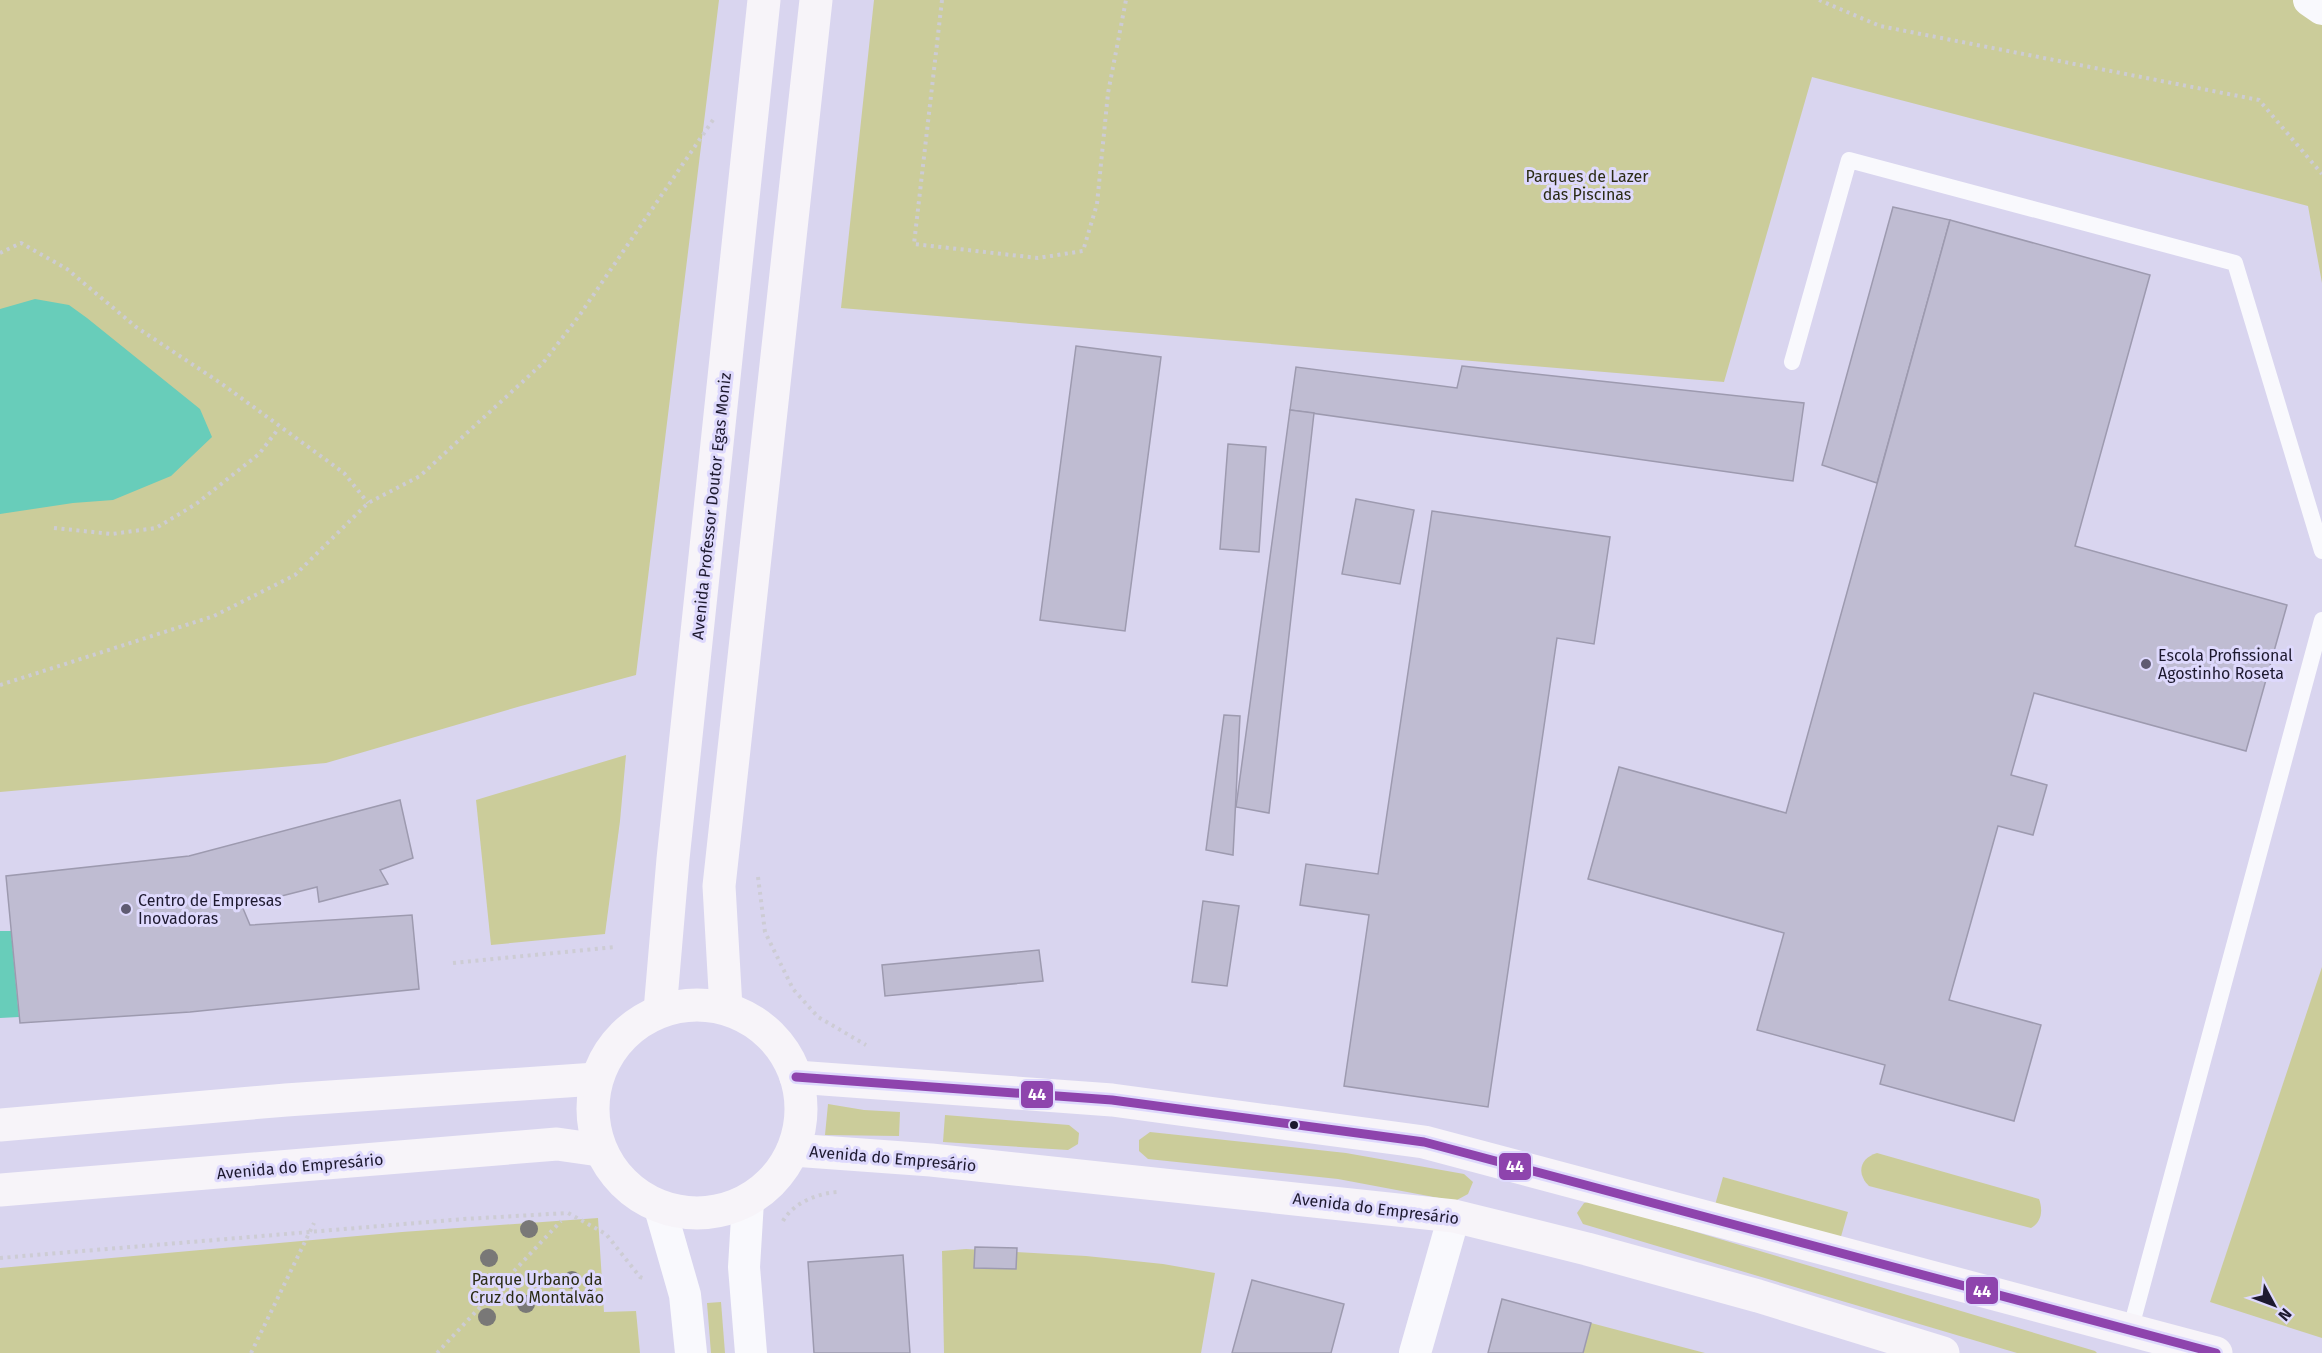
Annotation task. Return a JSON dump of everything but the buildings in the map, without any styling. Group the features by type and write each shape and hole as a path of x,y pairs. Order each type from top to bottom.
{"main road":[{"name":"Avenida Professor Doutor Egas Moniz","path":"660,1011 673,859 764,0"},
{"path":"726,1008 719,886 816,0"},
{"path":"710,1005 726,1008 742,1015 771,1035 791,1064 801,1097 799,1133 793,1150 777,1174 761,1192 748,1201 730,1209 695,1214 660,1208 629,1190 599,1150 594,1135 592,1101 596,1079 618,1040 644,1019 675,1006 710,1005"},
{"path":"796,1077 1112,1100 1424,1142 2128,1342 2216,1353"},
{"path":"0,1125 286,1100 596,1079"},
{"name":"Avenida do Empresário","path":"0,1190 557,1144 599,1150"},
{"name":"Avenida do Empresário","path":"793,1150 931,1160 1454,1216 1587,1249 1758,1296 1943,1353"}],"street":[{"path":"2309,0 2322,9"},
{"path":"748,1201 744,1267 751,1353"},
{"path":"660,1208 685,1295 691,1353"},
{"path":"1415,1353 1454,1216"}],"lane":[{"path":"1792,362 1849,160 2235,263 2322,551"},
{"path":"2128,1342 2322,621"}],"path":[{"path":"942,0 914,244 1038,258 1083,251 1096,204 1108,93 1126,0"},
{"path":"1819,0 1880,26 2259,100 2322,174"},
{"path":"0,685 214,616 295,574 368,503 420,476 543,363 585,308 716,116"},
{"path":"0,253 21,243 67,269 136,327 222,384 279,428 344,473 368,503"},
{"path":"54,528 112,534 156,528 196,504 259,454 279,428"},
{"path":"757,867 765,932 793,989 818,1017 872,1048"},
{"path":"453,963 615,947"},
{"path":"781,1224 786,1216 810,1198 834,1192 845,1192"},
{"path":"0,1258 464,1219 568,1213 606,1234 640,1277 648,1278"},
{"path":"437,1353 561,1221"},
{"path":"251,1353 307,1233 314,1224"}],"green space":[{"path":"0,0 719,0 636,675 326,763 0,792"},
{"name":"Parques de Lazer das Piscinas","path":"874,0 2322,0 2322,283 2308,206 1812,77 1724,382 841,308"},
{"path":"626,755 605,934 491,945 476,800"},
{"path":"2322,967 2322,1338 2210,1302"},
{"path":"828,1104 864,1110 900,1112 899,1136 825,1135"},
{"path":"945,1115 1069,1125 1079,1133 1078,1144 1068,1150 943,1142"},
{"path":"1150,1132 1346,1153 1464,1174 1473,1182 1468,1194 1455,1201 1338,1179 1148,1159 1139,1151 1139,1140"},
{"path":"1877,1153 2039,1199 2041,1211 2039,1219 2031,1228 1869,1186 1862,1176 1862,1166 1867,1158"},
{"path":"1723,1177 1848,1212 1840,1240 1715,1205"},
{"path":"1592,1201 2097,1353 2017,1353 1583,1224 1577,1213 1584,1203"},
{"name":"Parque Urbano da Cruz do Montalvão","path":"598,1218 604,1312 636,1311 640,1353 0,1353 0,1268 402,1232"},
{"path":"966,1249 1086,1256 1163,1264 1215,1273 1201,1353 944,1353 942,1251"},
{"path":"721,1302 725,1353 711,1353 707,1303"},
{"path":"1591,1323 1705,1353 1583,1353"}],"shaded area":[{"path":"35,299 69,305 87,318 200,409 212,437 171,476 113,500 73,503 0,514 0,309"},
{"path":"0,931 11,931 19,1017 0,1018"}],"transit line":[{"name":"44","path":"796,1077 1112,1100 1424,1142 2216,1353"}],"place":[{"name":"Escola Profissional Agostinho Roseta","path":"2146,664"},
{"name":"Centro de Empresas Inovadoras","path":"126,909"}]}
